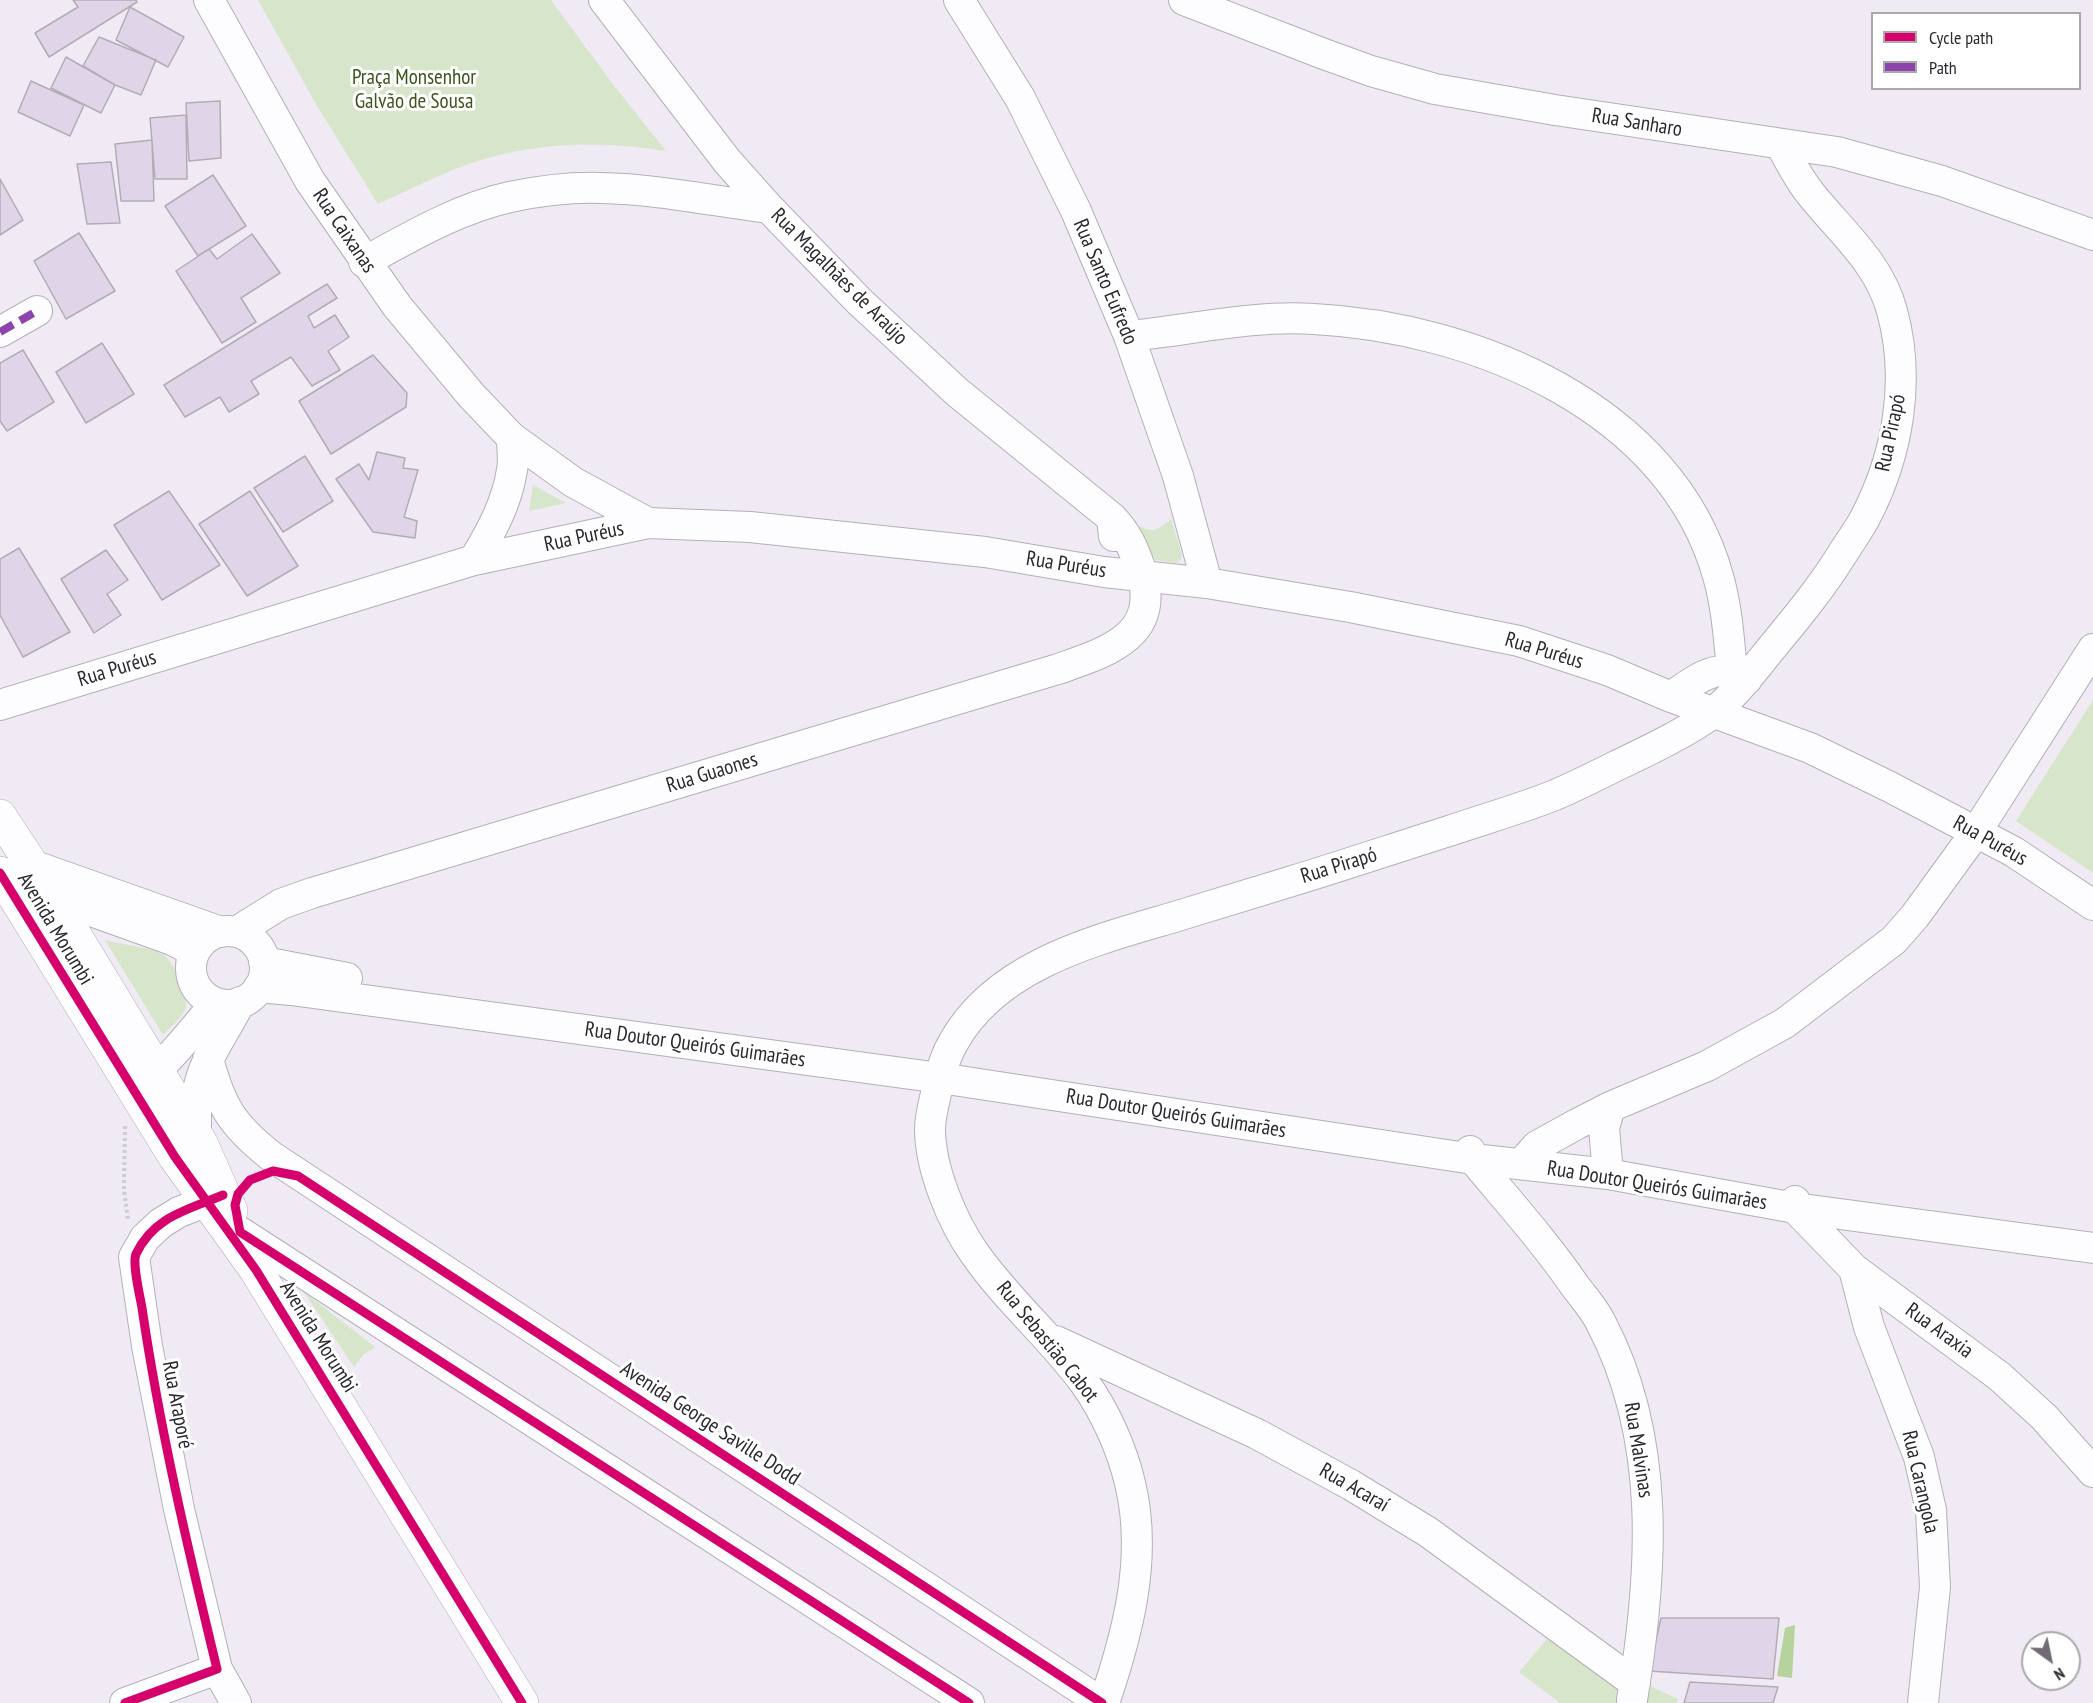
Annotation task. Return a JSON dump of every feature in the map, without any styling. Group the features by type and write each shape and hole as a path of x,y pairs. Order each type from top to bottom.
{"main road":[{"name":"Avenida Morumbi","path":"0,816 196,1134 205,1150 215,1198 256,1270 522,1703"},
{"name":"Avenida Morumbi","path":"0,872 132,1090 175,1156 215,1198 240,1232 256,1270"},
{"path":"0,872 30,891 52,897"}],"street":[{"name":"Rua Caixanas","path":"209,0 310,181 364,262 397,306 471,395 512,438 573,482 648,523"},
{"name":"Rua Magalhães de Araújo","path":"604,0 720,152 769,208 859,301 957,392 1112,518 1128,537 1143,577"},
{"name":"Rua Santo Eufredo","path":"959,0 1020,98 1076,211 1129,336 1178,476 1207,583"},
{"name":"Rua Sanharo","path":"1184,0 1371,71 1435,89 1555,110 1837,152 1942,181 2093,235"},
{"name":"Rua Pirapó","path":"942,1069 955,1038 974,1012 1023,973 1052,959 1109,936 1351,864 1554,795 1639,755 1713,712 1739,675 1820,590 1864,519 1882,479 1898,418 1901,386 1892,313 1881,282 1841,227 1811,195 1794,171 1781,145"},
{"path":"364,262 416,234 465,212 508,198 555,190 600,188 769,208"},
{"path":"0,332 37,311"},
{"path":"1129,336 1225,322 1313,318 1380,325 1479,351 1533,374 1577,398 1628,435 1657,465 1685,504 1704,540 1718,576 1739,675 1714,672 1671,697"},
{"path":"474,560 494,527 503,501 512,469 512,438"},
{"path":"1104,572 1113,544 1112,518"},
{"name":"Rua Puréus","path":"0,705 474,560 648,523 774,530 985,552 1104,572 1207,583 1350,606 1519,641 1607,670 1671,697 1810,748 2014,852 2093,905"},
{"name":"Rua Guaones","path":"228,932 281,904 312,893 1096,656 1122,641 1142,620 1145,591 1143,577"},
{"path":"1529,1155 1610,1107 1707,1066 1785,1023 1894,940 1915,916 1976,832 2093,649"},
{"path":"32,865 228,932 246,936 255,943 245,988 231,1021 208,1059 199,1085 196,1134"},
{"path":"52,897 172,940 194,951"},
{"path":"228,932 210,935 201,942 194,951 191,976 196,987 205,997 245,988"},
{"path":"132,1090 158,1070 245,988"},
{"name":"Rua Doutor Queirós Guimarães","path":"245,988 291,990 942,1069 1469,1149 1529,1155 1795,1199 2093,1230"},
{"name":"Avenida George Saville Dodd","path":"208,1059 220,1097 231,1118 247,1137 271,1156 1103,1703"},
{"name":"Rua Sebastião Cabot","path":"942,1069 930,1131 936,1169 944,1197 973,1252 1084,1381 1101,1407 1130,1481 1135,1509 1137,1548 1130,1616 1118,1662 1103,1703"},
{"path":"1607,1167 1604,1128 1610,1107"},
{"name":"Rua Malvinas","path":"1469,1149 1560,1264 1594,1312 1624,1374 1640,1429 1650,1531 1645,1604 1633,1693"},
{"path":"134,1257 152,1229 179,1212 215,1198"},
{"name":"Rua Doutor Queirós Guimarães","path":"1795,1199 1827,1212 2093,1248"},
{"name":"Rua Araxia","path":"1795,1199 1847,1262 2000,1376 2044,1417 2093,1472"},
{"name":"Rua Carangola","path":"1827,1212 1919,1456 1931,1510 1935,1587 1923,1703"},
{"path":"240,1232 969,1703"},
{"name":"Rua Araporé","path":"134,1257 147,1346 178,1509 217,1669 236,1703"},
{"name":"Rua Acaraí","path":"1048,1338 1257,1434 1352,1485 1428,1532 1633,1693"},
{"path":"125,1703 217,1669"}],"path":[{"path":"132,1090 127,1107 124,1134 124,1190 134,1257"}],"green space":[{"name":"Praça Monsenhor Galvão de Sousa","path":"258,0 551,0 666,151 615,145 565,145 515,152 466,165 378,204 317,106"},
{"path":"533,485 566,503 529,511"},
{"path":"1171,519 1182,555 1176,563 1155,560 1138,525 1156,530"},
{"path":"2093,700 2093,873 2016,821"},
{"path":"105,940 159,953 173,965 183,989 186,1004 181,1017 163,1035"},
{"path":"304,1292 375,1347 363,1355 354,1367"},
{"path":"1547,1639 1678,1699 1677,1703 1560,1703 1519,1672"}],"shaded area":[{"path":"1795,1625 1792,1678 1777,1676 1785,1628"}],"building":[{"path":"73,0 136,0 137,2 49,57 35,33 78,7"},
{"path":"130,7 184,37 168,67 116,40"},
{"path":"99,37 156,60 141,95 115,85 83,66"},
{"path":"66,57 115,85 101,113 51,88"},
{"path":"31,81 84,105 70,136 18,112"},
{"path":"220,101 221,158 189,161 186,103"},
{"path":"186,115 187,179 155,179 150,118"},
{"path":"152,140 154,201 121,201 115,144"},
{"path":"111,162 120,223 87,224 77,164"},
{"path":"213,175 246,226 198,256 165,206"},
{"path":"0,179 23,220 0,235"},
{"path":"79,233 115,291 66,319 34,261"},
{"path":"252,234 280,273 241,298 256,322 222,343 176,271 209,249 217,259"},
{"path":"327,284 337,298 308,316 314,328 335,315 349,337 328,351 340,370 312,386 291,357 251,381 259,394 229,412 220,397 185,417 164,385"},
{"path":"102,343 134,394 86,423 56,372"},
{"path":"23,350 54,402 7,431 0,421 0,363"},
{"path":"373,355 407,393 406,407 331,454 299,401"},
{"path":"377,452 405,458 403,468 418,470 404,517 417,521 415,538 373,532 336,479 359,464 369,480"},
{"path":"305,456 333,501 283,532 254,488"},
{"path":"169,491 220,565 162,600 114,525"},
{"path":"250,491 298,566 247,596 199,524"},
{"path":"19,548 70,632 23,657 0,615 0,559"},
{"path":"106,550 128,580 107,594 121,615 94,633 61,579"},
{"path":"1661,1618 1779,1618 1773,1679 1649,1671"},
{"path":"1690,1682 1778,1687 1773,1703 1684,1703"}],"marked path":[{"path":"0,332 37,311"}],"cycle path":[{"path":"0,873 175,1157 256,1270 522,1703"},
{"path":"969,1703 240,1232 235,1205 238,1194 250,1180 273,1171 298,1176 1102,1703"},
{"path":"125,1703 217,1669 185,1534 157,1399 135,1258 143,1241 162,1223 185,1210 223,1195"}]}
